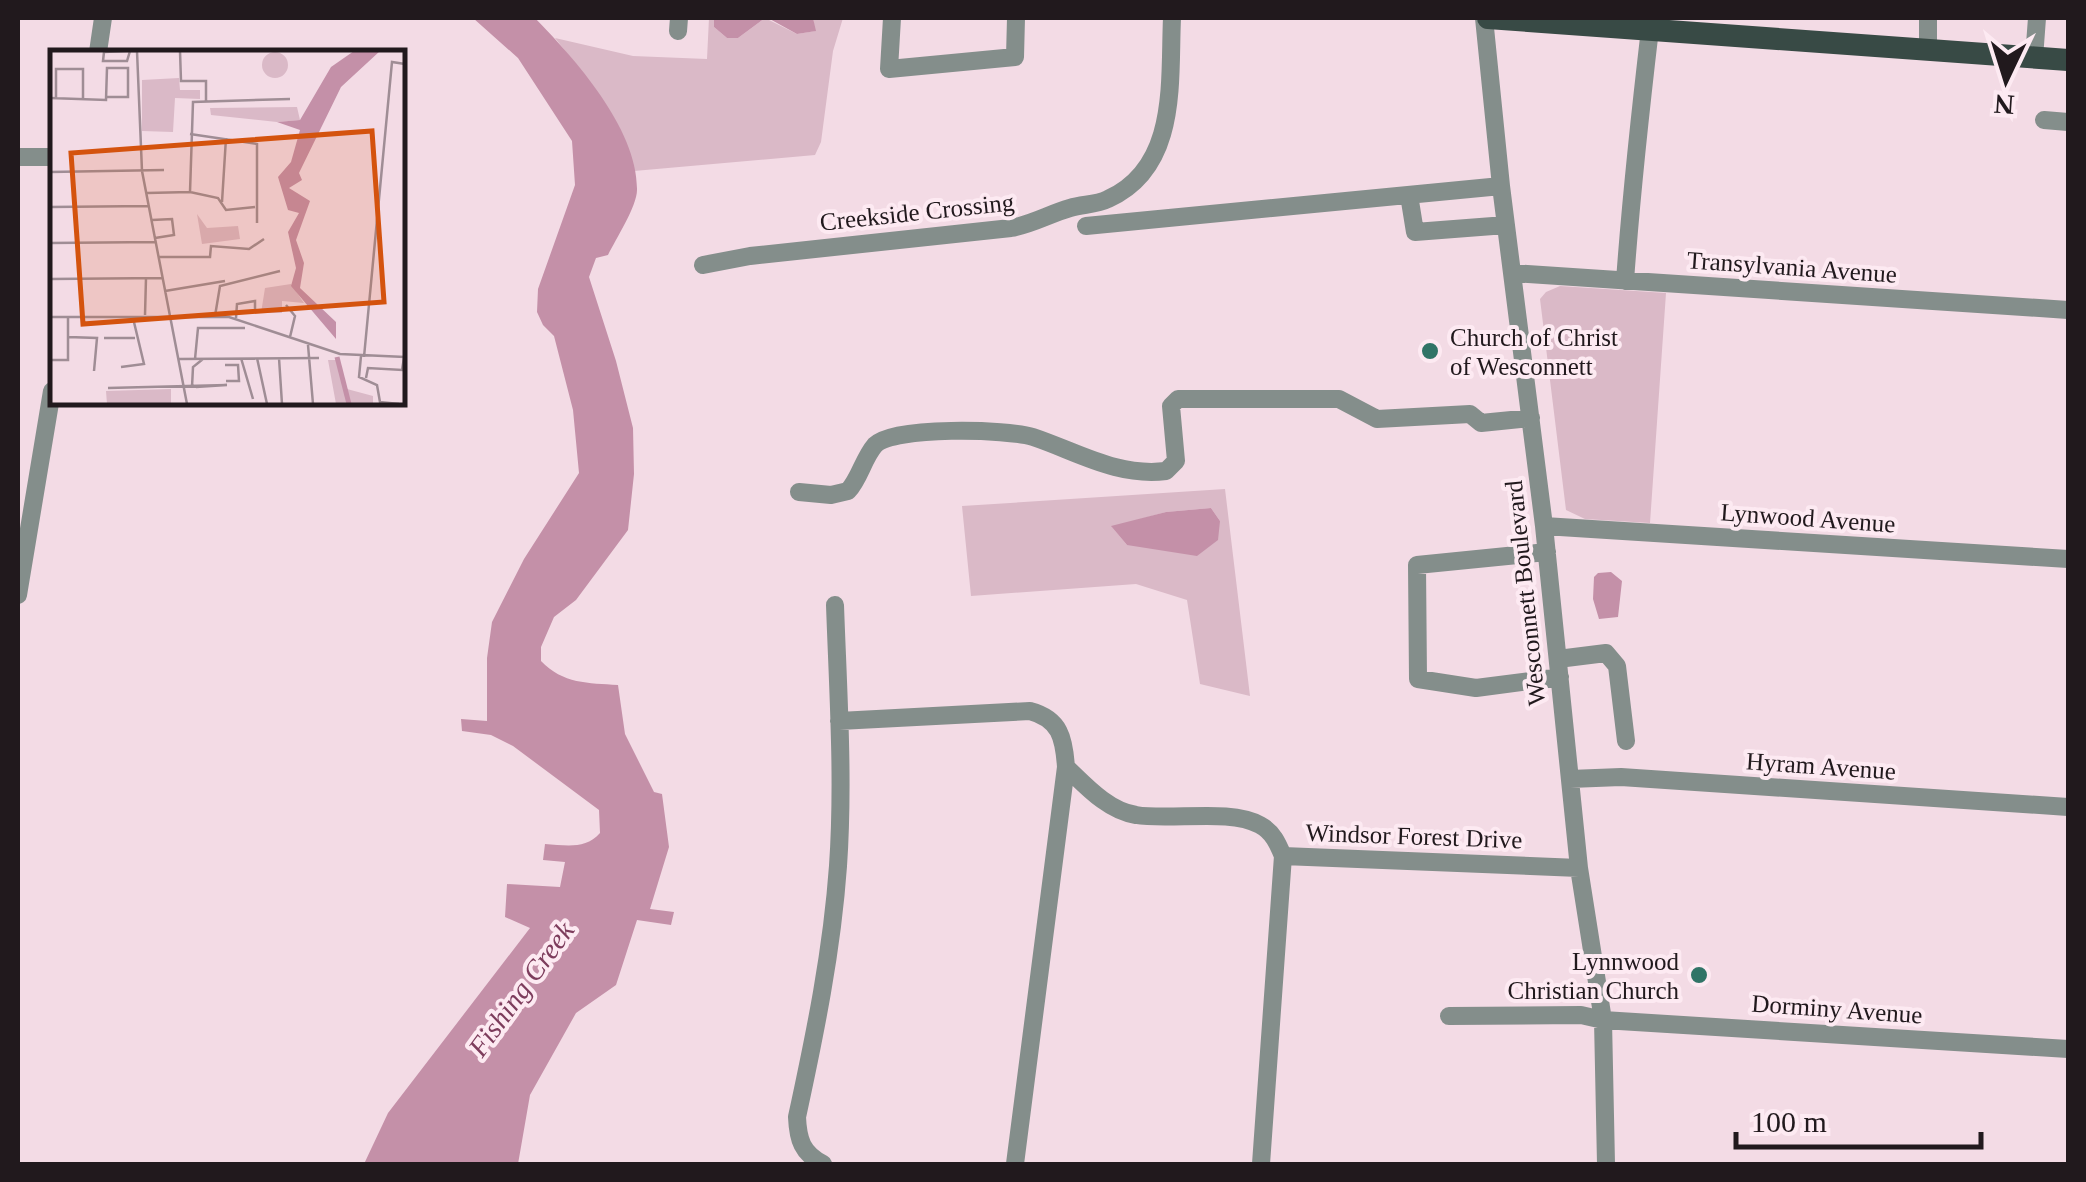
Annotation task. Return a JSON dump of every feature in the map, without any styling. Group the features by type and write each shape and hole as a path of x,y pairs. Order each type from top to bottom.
{"main road":[{"path":"1486,18 1735,26 1928,50 2068,60"}],"street":[{"path":"98,50 103,18"},
{"path":"892,18 889,69 1015,57 1016,18"},
{"name":"Creekside Crossing","path":"703,265 750,256 1011,228 1035,224 1074,206 1108,200 1138,177 1164,131 1172,84 1172,18"},
{"name":"Wesconnett Boulevard","path":"1486,18 1501,186 1547,552 1579,868 1603,1020 1606,1164"},
{"path":"1928,18 1928,50"},
{"path":"2034,58 2037,18"},
{"path":"1624,281 1632,173 1655,26"},
{"path":"2044,120 2068,122"},
{"path":"18,157 50,157"},
{"path":"1086,226 1501,186"},
{"path":"1409,195 1416,232 1506,225"},
{"name":"Transylvania Avenue","path":"1512,274 2068,310"},
{"path":"799,492 848,492 876,444 888,436 909,431 1019,434 1118,469 1148,474 1166,471 1176,461 1172,406 1178,399 1338,399 1377,419 1470,414 1481,423 1531,418"},
{"path":"18,595 50,404"},
{"name":"Lynwood Avenue","path":"1544,526 2068,559"},
{"path":"1547,552 1417,565 1418,679 1476,688 1606,653 1617,666 1626,742"},
{"path":"824,1164 803,1150 798,1117 821,1004 838,865 835,604"},
{"path":"839,722 1030,710 1043,714 1064,736 1066,767 1014,1164"},
{"name":"Windsor Forest Drive","path":"1066,767 1096,795 1132,815 1238,819 1260,825 1274,836 1284,856 1579,868"},
{"name":"Hyram Avenue","path":"1570,779 1621,778 2068,807"},
{"path":"1261,1164 1284,856"},
{"name":"Dorminy Avenue","path":"1449,1016 1581,1015 1603,1020 2068,1049"}],"shaded area":[{"path":"709,18 714,18 714,27 727,38 738,38 765,18 797,34 815,31 813,18 843,18 833,51 821,142 815,155 634,171 613,117 555,38 633,56 707,59"},
{"path":"1560,286 1666,293 1650,523 1585,519 1566,510 1540,299"},
{"path":"1225,489 1250,696 1200,684 1187,600 1136,584 971,596 962,506","holes":["1211,508 1220,521 1127,545 1112,527 1166,512"]}],"water":[{"name":"Fishing Creek","path":"473,18 535,18 601,96 616,120 635,167 634,205 608,255 596,258 589,277 633,428 634,474 628,530 576,600 554,617 541,647 541,661 567,678 618,685 625,734 654,792 662,794 669,847 650,909 674,912 671,925 637,920 616,985 576,1013 530,1095 518,1164 364,1164 388,1113 530,928 505,917 507,884 560,887 565,862 543,860 545,844 581,844 600,833 599,810 513,746 491,735 462,731 461,719 487,721 487,658 492,622 524,559 579,473 573,410 554,336 537,312 538,289 575,185 572,141 518,58"},
{"path":"714,18 765,18 738,38 727,38 714,27"},
{"path":"768,18 813,18 816,31 797,34"},
{"path":"1211,508 1220,521 1218,540 1197,556 1127,545 1111,526 1166,512"},
{"path":"1611,572 1622,581 1618,617 1599,619 1593,599 1594,577"}],"place":[{"name":"Church of Christ of Wesconnett","path":"1430,351"},
{"name":"Lynnwood Christian Church","path":"1699,975"}]}
